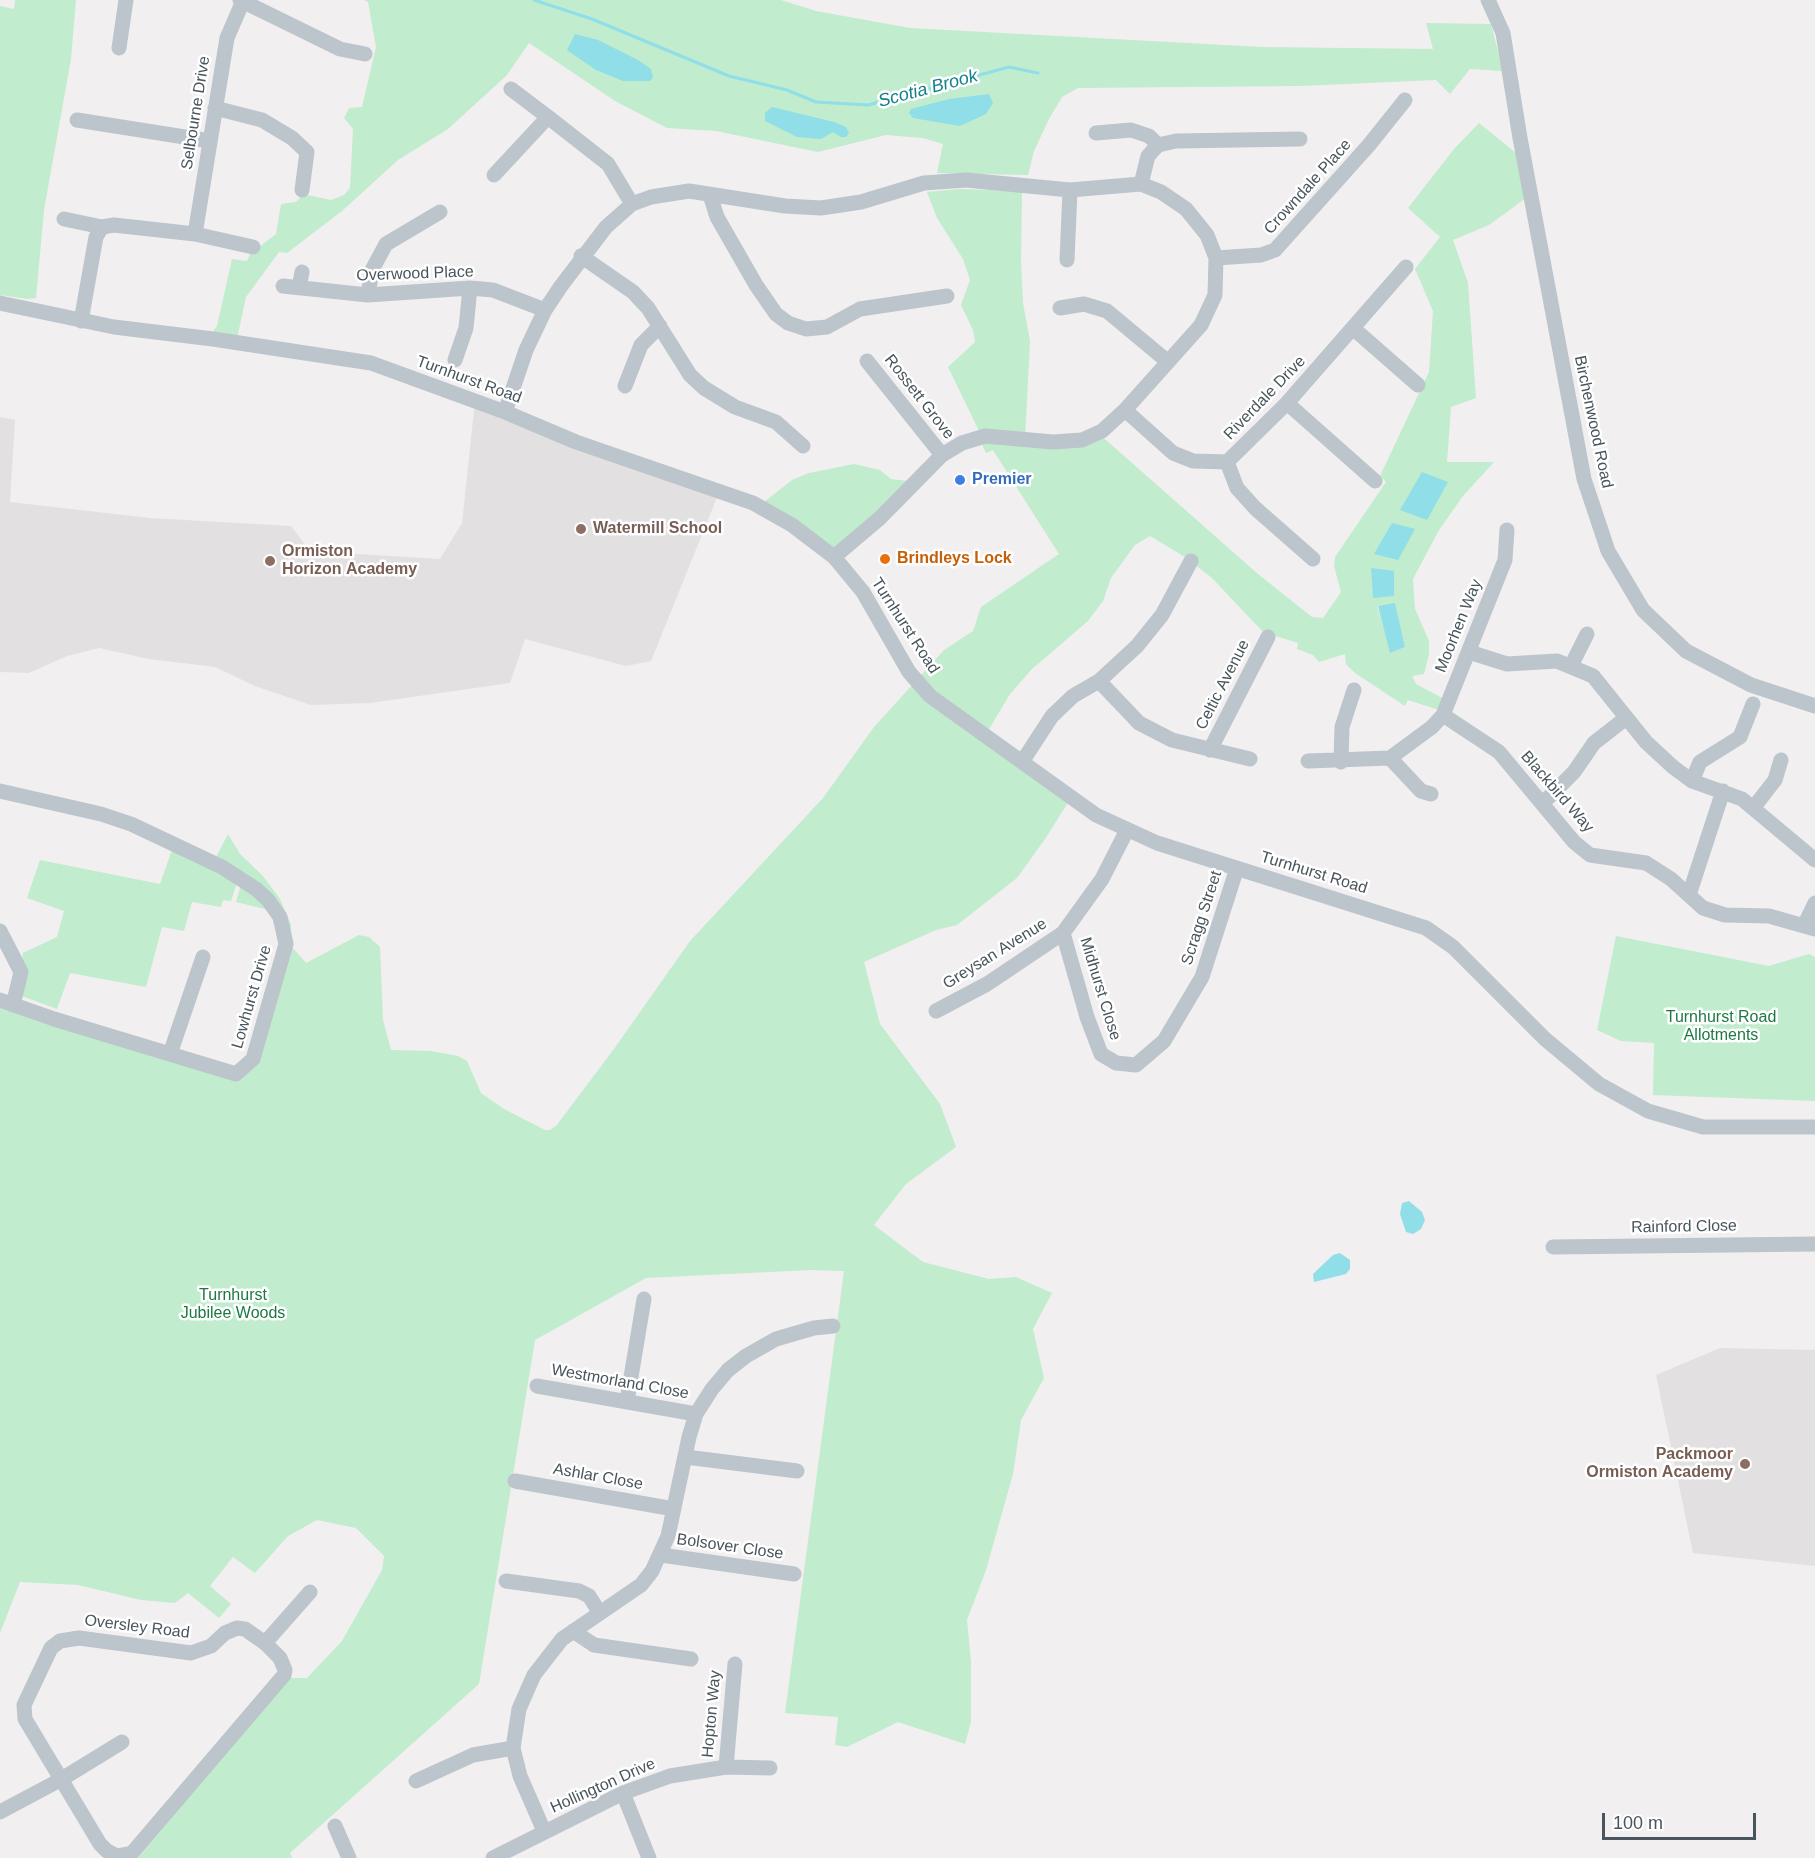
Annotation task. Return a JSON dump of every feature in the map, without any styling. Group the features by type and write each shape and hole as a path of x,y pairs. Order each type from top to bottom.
{"street":[{"path":"119,48 128,28 126,0"},
{"name":"Birchenwood Road","path":"1488,0 1503,33 1584,478 1608,551 1643,609 1686,651 1750,685 1815,706"},
{"path":"242,1 340,49 365,54"},
{"name":"Selbourne Drive","path":"195,234 227,38 242,1"},
{"path":"511,89 608,164 632,204"},
{"name":"Crowndale Place","path":"1216,258 1261,255 1275,250 1339,180 1405,100"},
{"path":"215,108 262,120 292,138 307,152 302,190"},
{"path":"494,175 548,117"},
{"path":"77,120 210,141"},
{"path":"1096,133 1131,130 1149,136 1158,145"},
{"path":"1141,184 1148,156 1158,145 1176,141 1300,139"},
{"path":"505,411 526,350 545,310 581,256 606,227 632,204 690,191 785,206 821,208 861,202 924,183 966,180 1070,190 1141,184 1169,196 1186,209 1207,235 1216,258 1215,295 1201,325 1125,410 1102,431 1082,440 1053,442 984,436 962,443 942,455 880,518 834,557"},
{"path":"1067,260 1070,190"},
{"path":"710,195 717,218 756,285 776,314 788,323 806,329 827,327 860,309 947,296"},
{"path":"368,295 372,270 386,244 440,212"},
{"path":"64,219 102,227 114,225 195,234 246,251"},
{"path":"81,321 96,237 102,227"},
{"path":"581,256 633,292 660,326 690,375 704,388 735,407 776,422 787,438 803,446"},
{"name":"Riverdale Drive","path":"1125,410 1173,453 1193,461 1227,462 1287,403 1406,267"},
{"path":"299,288 302,272"},
{"name":"Overwood Place","path":"283,286 368,295 470,288 493,290 545,310"},
{"path":"454,352 466,328 470,288"},
{"name":"Turnhurst Road","path":"0,303 81,321 371,363 505,411 576,442 739,497 792,525 834,557 863,592 909,672 930,696 1096,815 1126,832 1426,928 1453,947 1563,1054 1599,1084 1648,1112 1703,1127 1815,1127"},
{"path":"1060,308 1084,304 1107,311 1167,361"},
{"path":"625,386 641,345 660,326"},
{"path":"1354,329 1418,385"},
{"name":"Rossett Grove","path":"867,361 942,455"},
{"path":"1287,403 1375,481"},
{"path":"1227,462 1237,488 1255,508 1313,559"},
{"name":"Moorhen Way","path":"1443,715 1505,560 1512,551 1507,530"},
{"path":"1023,762 1052,716 1073,696 1099,681 1137,646 1161,615 1191,561"},
{"path":"1571,666 1588,632"},
{"name":"Celtic Avenue","path":"1210,750 1268,637"},
{"path":"1469,652 1507,664 1550,659 1593,676 1646,742 1692,781 1723,791 1754,807 1815,860"},
{"path":"1099,681 1139,723 1172,740 1250,759"},
{"path":"1341,762 1342,728 1354,690"},
{"path":"1692,781 1701,762 1740,737 1753,704"},
{"path":"1308,761 1341,762 1390,758 1432,727 1443,715"},
{"name":"Blackbird Way","path":"1443,715 1498,752 1574,842 1590,855 1646,863 1703,908 1725,915 1769,916 1810,927"},
{"path":"1543,803 1574,772 1594,743 1626,718"},
{"path":"1390,758 1422,796"},
{"path":"1754,807 1774,780 1781,760"},
{"name":"Lowhurst Drive","path":"0,791 101,814 158,836 222,867 256,889 280,917 286,944 253,1059 236,1074 6,1002"},
{"path":"1689,895 1723,791"},
{"name":"Greysan Avenue","path":"936,1011 987,984 1063,933 1102,879 1126,832"},
{"name":"Scragg Street","path":"1136,1065 1164,1041 1202,977 1237,868"},
{"path":"1810,927 1815,903"},
{"path":"0,931 21,972 6,1002"},
{"name":"Midhurst Close","path":"1063,933 1087,1017 1101,1054 1116,1064 1136,1065"},
{"path":"170,1054 203,957"},
{"name":"Rainford Close","path":"1553,1247 1815,1244"},
{"path":"627,1401 647,1316 644,1299"},
{"path":"544,1831 520,1776 513,1748 519,1709 534,1675 547,1655 573,1631 641,1586 661,1555 696,1414 712,1389 746,1356 792,1333 833,1326"},
{"name":"Westmorland Close","path":"537,1386 696,1414"},
{"path":"686,1457 790,1466"},
{"name":"Ashlar Close","path":"515,1481 674,1509"},
{"name":"Bolsover Close","path":"661,1555 794,1574"},
{"path":"506,1581 526,1589 579,1591 589,1596 600,1613"},
{"path":"265,1643 310,1592"},
{"name":"Oversley Road","path":"237,1628 245,1629 265,1643 284,1663 284,1675 132,1853 117,1856 100,1844 60,1780 26,1719 24,1705 51,1648 60,1641 79,1638 190,1653 211,1646 225,1633 237,1628"},
{"path":"573,1631 594,1646 671,1661 691,1659"},
{"name":"Hopton Way","path":"726,1767 735,1664"},
{"path":"0,1812 60,1780 122,1742"},
{"path":"416,1781 473,1755 513,1748"},
{"name":"Hollington Drive","path":"493,1858 623,1793 670,1776 726,1767 770,1768"},
{"path":"623,1793 649,1858"},
{"path":"335,1826 349,1858"}],"shaded area":[{"name":"Ormiston Horizon Academy","path":"475,401 720,490 651,661 626,666 525,639 510,683 370,703 311,705 255,686 215,667 149,659 99,648 67,656 29,673 0,672 0,417 15,420 10,502 150,518 291,526 310,551 440,559 462,523"},
{"name":"Packmoor Ormiston Academy","path":"1720,1348 1815,1350 1815,1566 1693,1553 1656,1375"}],"green space":[{"path":"15,0 76,0 71,59 44,210 36,298 27,299 0,295 0,6 14,9"},
{"path":"364,0 781,0 816,11 910,28 1262,47 1433,49 1426,23 1491,24 1503,71 1470,69 1450,94 1436,80 1300,86 1078,88 1062,97 1049,119 1034,151 1028,175 937,173 943,144 923,138 886,135 818,152 716,131 667,128 615,101 529,43 507,75 448,129 398,160 342,211 287,253 279,252 246,297 236,343 208,338 217,326 232,259 247,261 250,254 276,234 281,204 296,202 303,194 331,200 344,195 350,188 353,129 344,118 349,108 362,107 376,47 368,2"},
{"name":"Turnhurst Jubilee Woods","path":"1479,123 1516,153 1526,198 1489,225 1453,240 1468,283 1476,398 1451,407 1447,462 1494,462 1463,496 1439,530 1413,579 1415,609 1429,641 1429,654 1424,674 1412,676 1416,684 1444,699 1439,710 1408,700 1405,706 1355,673 1346,664 1345,654 1319,662 1313,655 1297,649 1298,643 1263,632 1212,578 1185,557 1150,536 1135,545 1111,578 1103,601 1088,621 1032,669 1010,694 985,736 1071,798 1045,839 1017,878 957,925 936,930 864,962 880,1024 940,1104 956,1147 906,1184 874,1225 923,1262 989,1279 1016,1277 1052,1293 1033,1329 1044,1378 1021,1420 1013,1474 986,1570 967,1620 971,1662 971,1722 965,1744 898,1722 847,1747 835,1745 838,1717 785,1713 844,1271 810,1270 646,1278 535,1340 479,1684 290,1853 292,1858 138,1858 288,1678 307,1678 342,1641 382,1570 384,1556 356,1528 317,1520 288,1536 255,1573 233,1557 210,1586 231,1604 219,1618 188,1593 175,1603 141,1600 78,1585 20,1582 0,1633 0,1000 236,1074 253,1059 286,944 269,910 236,902 242,881 213,863 228,834 240,854 263,876 280,899 291,925 291,946 306,963 359,935 369,937 380,947 383,1020 391,1050 431,1051 458,1056 467,1061 481,1093 504,1109 545,1130 550,1130 556,1126 614,1049 690,941 823,798 874,727 944,650 973,631 981,607 1059,554 993,450 986,453 979,438 982,437 948,367 975,342 973,330 961,305 970,280 963,259 937,218 927,192 959,189 1022,191 1023,303 1030,341 1025,439 1098,433 1258,574 1312,617 1323,618 1341,592 1334,566 1335,557 1386,482 1380,476 1429,372 1433,311 1415,269 1440,237 1408,208 1454,149","holes":["1395,604 1405,647 1391,652 1377,606"]},
{"path":"854,464 880,470 891,479 917,482 834,557 759,506 792,480 809,473"},
{"path":"173,847 237,882 231,901 223,900 221,907 192,902 184,931 162,927 146,987 70,973 57,1009 22,996 27,973 22,959 23,953 57,937 64,911 27,898 40,860 160,884"},
{"name":"Turnhurst Road Allotments","path":"1616,936 1769,966 1809,954 1815,957 1815,1101 1653,1095 1654,1043 1621,1041 1597,1030"}],"water":[{"path":"575,34 598,40 638,60 651,69 653,77 650,81 623,81 596,70 567,50"},
{"path":"989,94 993,103 986,114 960,126 913,118 909,113 911,109 949,99"},
{"path":"772,107 834,122 846,127 849,133 846,137 841,137 833,132 821,139 797,137 765,121 765,113"},
{"path":"1422,472 1448,482 1427,520 1400,510"},
{"path":"1392,523 1415,529 1398,560 1374,554"},
{"path":"1371,568 1394,571 1394,596 1373,598"},
{"path":"1395,603 1405,647 1390,653 1378,606"},
{"path":"1409,1201 1422,1212 1425,1220 1421,1229 1413,1234 1406,1232 1400,1214 1402,1203"},
{"path":"1340,1253 1350,1260 1350,1269 1346,1274 1314,1282 1313,1274 1333,1255"}],"waterway":[{"name":"Scotia Brook","path":"534,0 592,19 729,76 787,90 816,102 868,105 1009,67 1038,73"}],"place":[{"name":"Premier","path":"960,480"},
{"name":"Watermill School","path":"581,529"},
{"name":"Brindleys Lock","path":"885,559"},
{"name":"Ormiston Horizon Academy","path":"270,561"},
{"name":"Packmoor Ormiston Academy","path":"1745,1464"}]}
